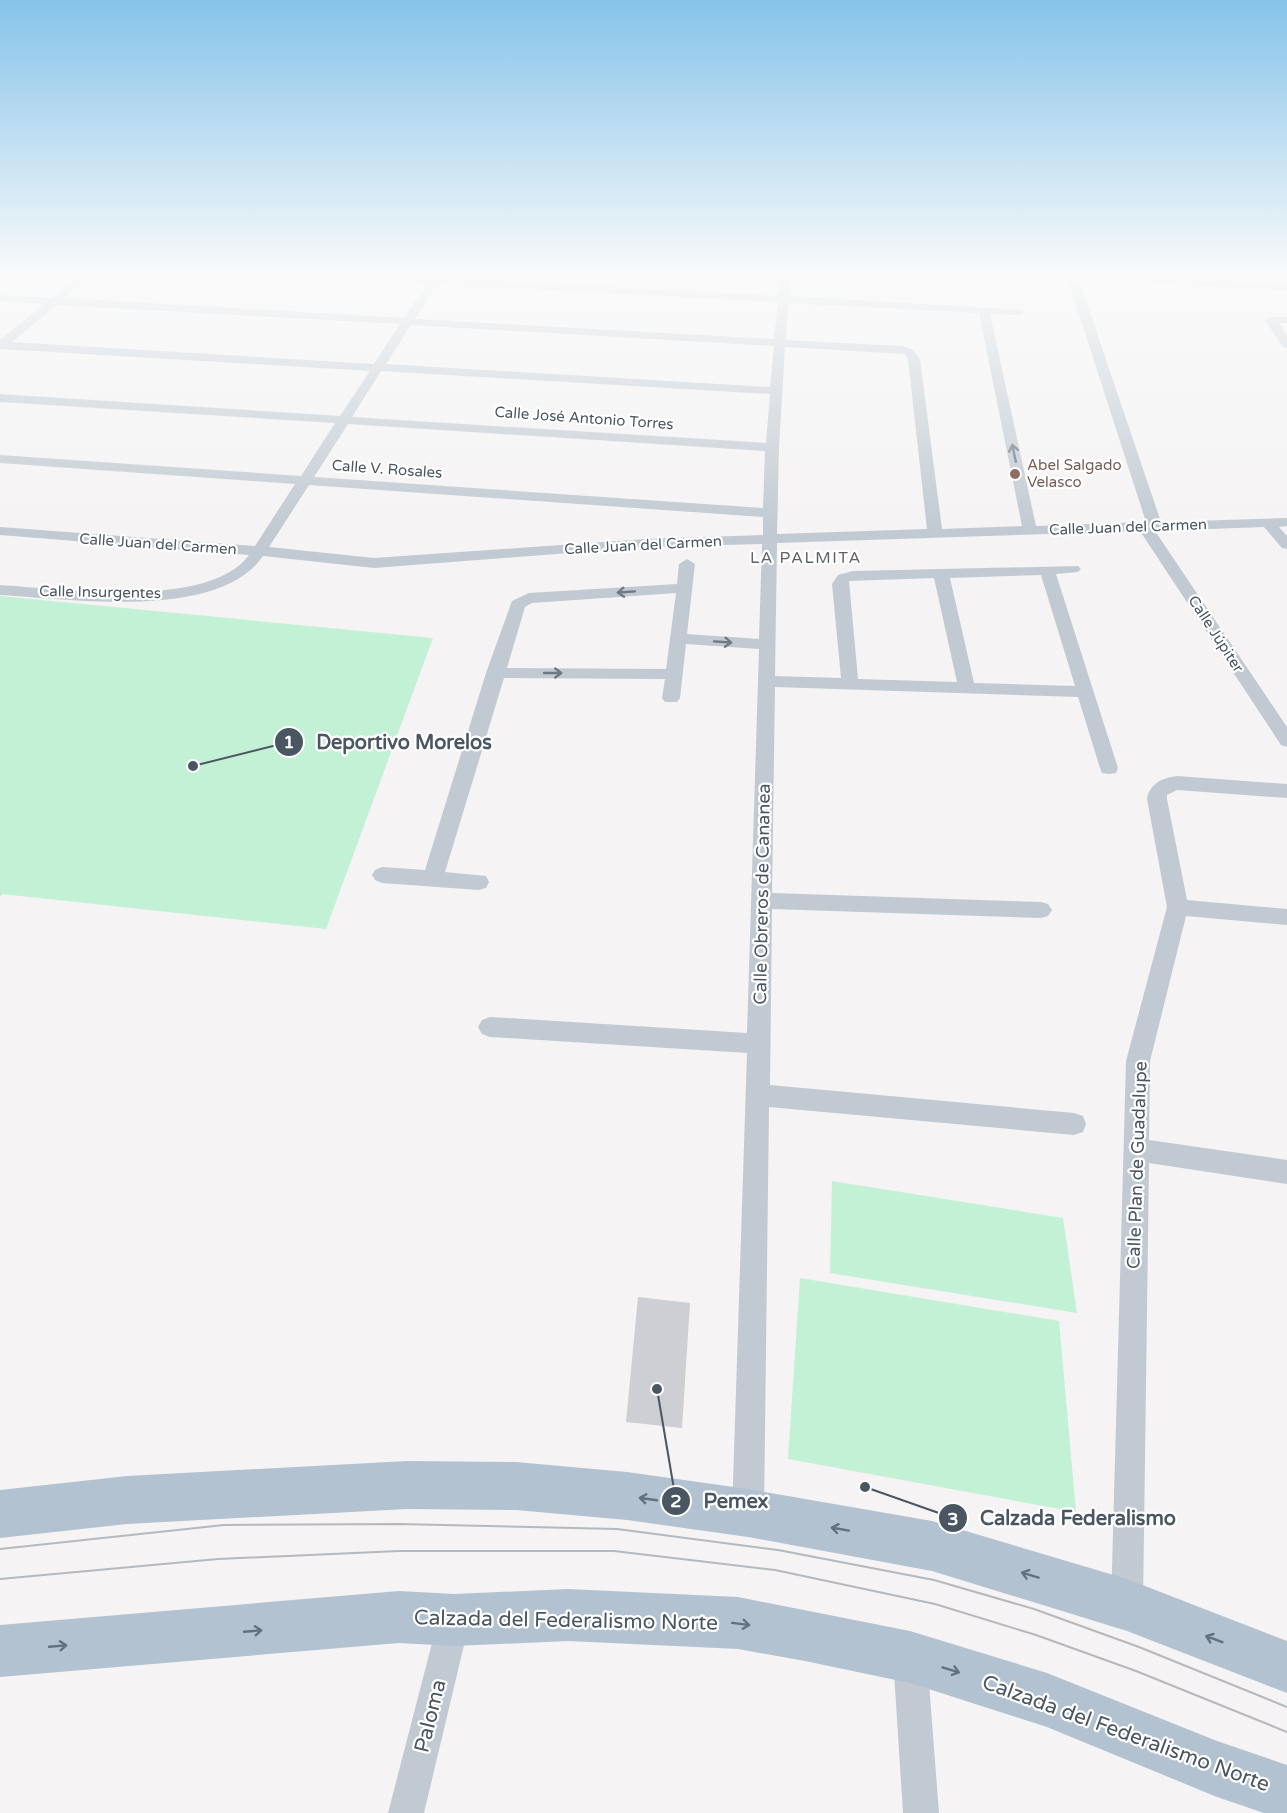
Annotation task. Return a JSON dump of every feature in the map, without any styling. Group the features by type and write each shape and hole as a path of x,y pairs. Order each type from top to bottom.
{"main road":[{"path":"0,1514 127,1500 407,1485 516,1486 627,1496 748,1513 932,1546 1127,1605 1281,1662"},
{"name":"Calzada del Federalismo Norte","path":"0,1651 399,1617 454,1620 568,1615 738,1623 910,1657 1047,1700 1217,1769 1287,1793"}],"street":[{"path":"263,361 775,391"},
{"name":"Calle Insurgentes","path":"0,590 127,596 179,593 229,579 242,572 259,551 382,361"},
{"name":"Calle Obreros de Cananea","path":"748,1513 772,447 778,361"},
{"path":"914,361 935,534"},
{"path":"995,361 1030,531"},
{"name":"Calle Júpiter","path":"1098,361 1150,526 1287,741"},
{"name":"Calle José Antonio Torres","path":"0,398 772,447"},
{"name":"Calle V. Rosales","path":"0,459 771,513"},
{"name":"Calle Juan del Carmen","path":"0,531 392,563 646,543 1287,522"},
{"path":"1268,523 1287,545"},
{"path":"671,698 687,564"},
{"path":"850,684 840,584 843,578 1073,569"},
{"path":"1047,570 1109,768"},
{"path":"940,573 967,688"},
{"path":"433,879 518,604 522,600 684,588"},
{"path":"679,632 769,638"},
{"path":"495,673 674,674"},
{"path":"767,681 1085,692"},
{"name":"Calle Plan de Guadalupe","path":"1127,1605 1138,1061 1178,907 1157,799 1162,788 1177,783 1287,791"},
{"path":"382,875 479,882"},
{"path":"762,901 1041,910"},
{"path":"1178,907 1287,917"},
{"path":"490,1028 759,1044"},
{"path":"757,1095 1074,1124"},
{"path":"1136,1150 1287,1172"},
{"name":"Paloma","path":"406,1813 454,1620"},
{"path":"910,1657 921,1813"}],"green space":[{"path":"0,596 433,638 326,929 2,894 0,897"},
{"path":"832,1181 1063,1218 1077,1313 830,1273"},
{"path":"800,1278 1059,1321 1076,1512 788,1459"}],"building":[{"path":"638,1297 690,1303 682,1428 626,1422"}],"tram line":[{"path":"0,1549 224,1525 399,1524 617,1529 778,1550 934,1580 1034,1609 1139,1647 1287,1707"},
{"path":"0,1579 218,1559 399,1551 614,1551 775,1570 935,1604 1036,1635 1136,1671 1287,1732"}],"place":[{"name":"Abel Salgado Velasco","path":"1015,474"},
{"name":"Deportivo Morelos","path":"193,766"},
{"name":"Pemex","path":"657,1389"},
{"name":"Calzada Federalismo","path":"865,1487"}],"district":[{"name":"LA PALMITA","path":"806,557"}]}
